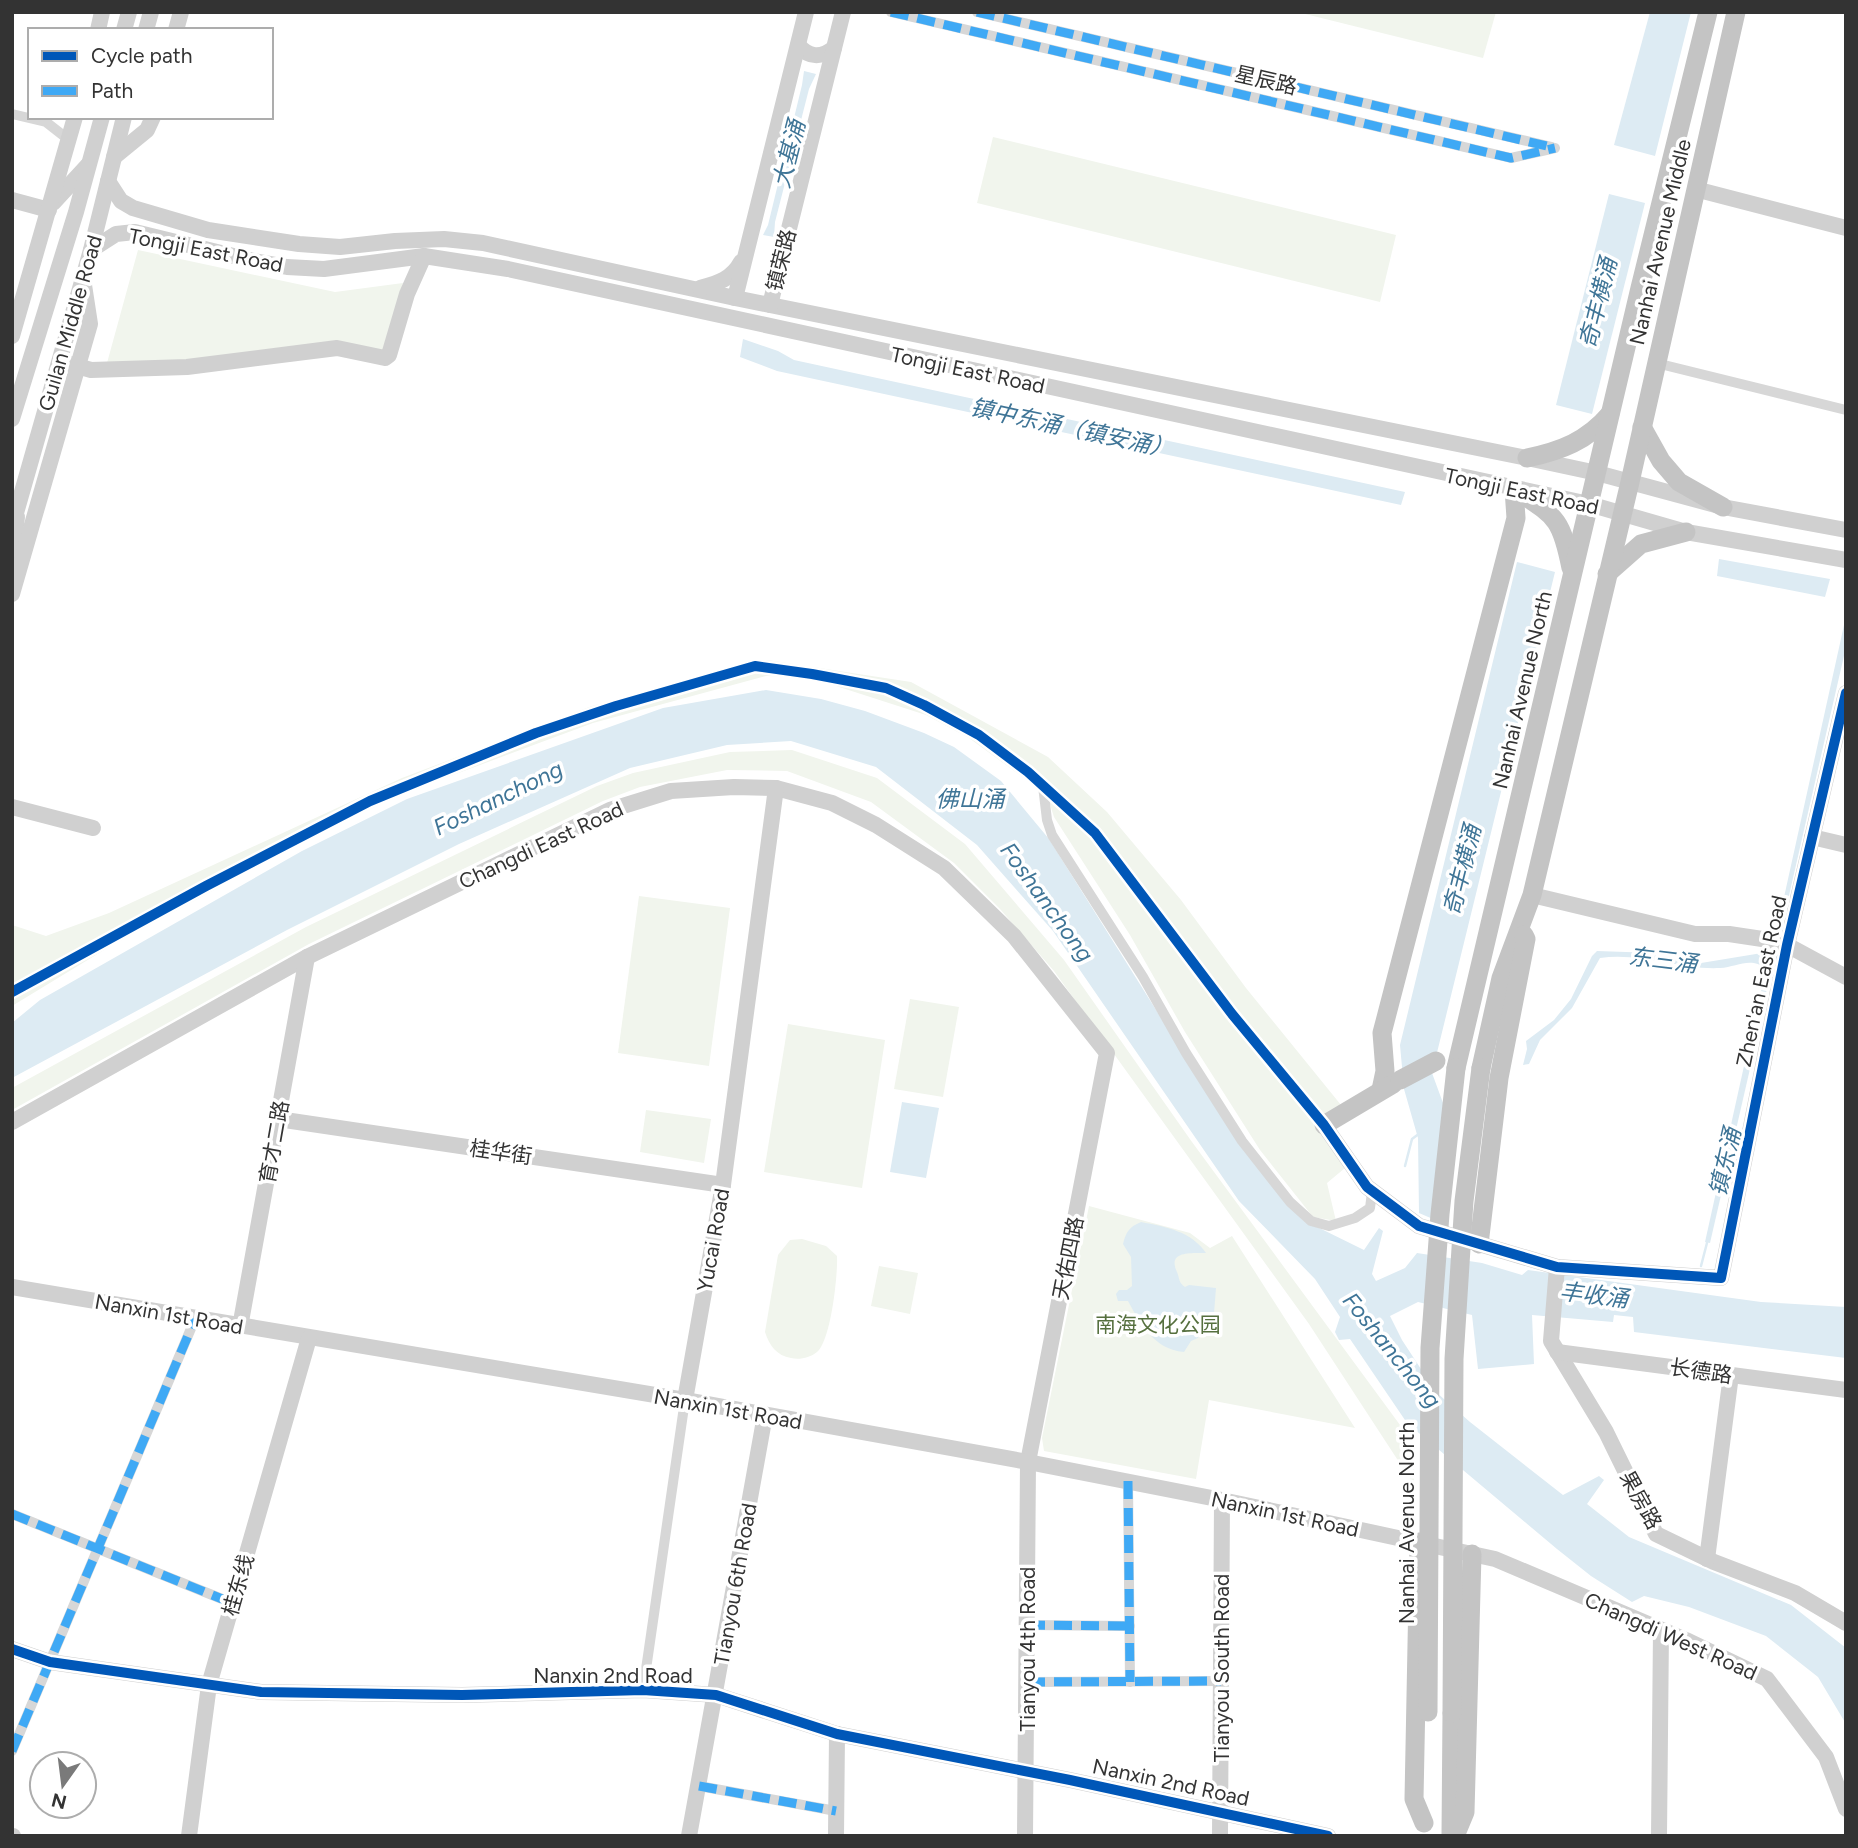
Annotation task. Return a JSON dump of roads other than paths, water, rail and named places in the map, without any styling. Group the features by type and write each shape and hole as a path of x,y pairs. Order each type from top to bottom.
{"highway":[{"name":"Nanhai Avenue Middle","path":"1597,472 1708,12"},
{"name":"Nanhai Avenue Middle","path":"1630,482 1736,12"},
{"path":"1527,458 1571,446 1597,430 1611,413"},
{"path":"1642,427 1661,461 1679,482 1723,507"},
{"name":"Nanhai Avenue North","path":"1423,1829 1428,1712 1430,1348 1440,1214 1456,1068 1597,472"},
{"path":"1453,1836 1454,1359 1464,1201 1481,1068 1501,978 1532,895 1630,482"},
{"path":"1514,489 1554,516 1565,535 1572,576"},
{"path":"1381,1090 1385,1071 1382,1033 1516,518 1514,489"},
{"path":"1607,575 1641,544 1686,532"},
{"path":"1324,1125 1381,1090 1436,1061 1446,1048 1484,902 1498,885"},
{"path":"1479,1244 1499,1078 1526,939 1520,927"},
{"path":"1419,1542 1414,1799 1423,1829"},
{"path":"1453,1836 1465,1812 1472,1554"}],"street":[{"name":"镇荣路","path":"735,298 806,12"},
{"name":"镇荣路","path":"770,305 843,12"},
{"name":"星辰路","path":"891,12 1511,158 1555,148 978,12"},
{"path":"798,45 806,53 816,56 826,55 834,48"},
{"path":"33,119 46,122 92,155 50,211"},
{"path":"12,336 74,119"},
{"name":"Guilan Middle Road","path":"12,419 101,119"},
{"name":"Guilan Middle Road","path":"12,527 91,250 124,119"},
{"path":"114,157 147,130 152,119"},
{"name":"Tongji East Road","path":"108,181 121,201 133,208 208,230 299,244 340,247 395,240 444,239 483,243 735,298 1597,472 1723,507 1846,530"},
{"path":"1695,189 1846,228"},
{"path":"12,200 50,211"},
{"path":"50,211 63,255"},
{"path":"158,238 149,231 148,226 152,223 208,230"},
{"path":"698,288 733,275 754,227"},
{"name":"Tongji East Road","path":"91,250 116,233 135,232 287,267 324,268 424,256 508,269 1589,504 1686,532 1846,560"},
{"path":"60,362 91,370 187,367 337,348 384,358 389,355 407,294 424,256"},
{"path":"780,267 782,289 786,296 805,310"},
{"path":"12,594 90,324 83,278"},
{"path":"1656,363 1846,410"},
{"path":"30,464 48,469"},
{"path":"12,556 18,509"},
{"path":"12,992 218,879 370,801 536,733 616,706 755,666 812,674 886,688 979,735 1043,786 1095,833 1249,1035 1324,1125 1367,1187 1419,1226 1557,1267"},
{"name":"Zhen'an East Road","path":"1557,1267 1721,1278 1787,945 1846,694"},
{"path":"1043,786 1047,821 1069,863 1143,977 1186,1053 1242,1141 1290,1202 1311,1221 1329,1226 1355,1218 1370,1208 1373,1192"},
{"name":"Changdi East Road","path":"12,1122 307,957 610,810 671,791 733,787 776,788 832,803 876,825 944,868 1014,936 1107,1053"},
{"name":"Yucai Road","path":"643,1690 685,1401 723,1185 776,788"},
{"path":"12,807 93,828"},
{"path":"1812,838 1846,845"},
{"path":"1532,895 1695,934 1729,934 1787,945 1846,976"},
{"name":"育才二路","path":"240,1327 307,957"},
{"name":"天佑四路","path":"1028,1462 1107,1053"},
{"name":"桂华街","path":"278,1119 723,1185"},
{"name":"果房路","path":"1557,1267 1551,1341 1606,1432 1656,1534 1707,1559 1795,1593 1846,1623"},
{"name":"Nanxin 1st Road","path":"12,1287 1028,1462 1441,1547"},
{"path":"12,1751 195,1319"},
{"name":"桂东线","path":"189,1836 209,1685 309,1338"},
{"name":"长德路","path":"1557,1352 1846,1399"},
{"path":"1707,1559 1731,1380"},
{"name":"长德路","path":"1731,1380 1846,1390"},
{"name":"Tianyou 6th Road","path":"689,1836 765,1415"},
{"name":"Tianyou 4th Road","path":"1025,1836 1028,1462"},
{"path":"1128,1481 1130,1682"},
{"name":"Tianyou South Road","path":"1220,1836 1222,1500"},
{"path":"12,1514 233,1603"},
{"name":"Changdi West Road","path":"1441,1547 1495,1559 1767,1679 1826,1758 1846,1809"},
{"path":"1027,1625 1130,1626"},
{"path":"1658,1836 1661,1630"},
{"name":"Nanxin 2nd Road","path":"12,1649 50,1662 261,1692 463,1695 643,1690 716,1695 836,1734 1070,1780 1319,1835"},
{"path":"1027,1682 1221,1681"},
{"path":"836,1734 836,1836"},
{"path":"699,1786 836,1811"}],"water":[{"path":"1650,12 1691,12 1655,156 1614,145"},
{"name":"大基涌","path":"804,71 816,74 809,89 775,222 774,237 763,235 768,225"},
{"path":"1609,194 1645,203 1592,414 1556,405"},
{"name":"镇中东涌（镇安涌）","path":"743,339 778,351 794,360 1405,492 1401,505 777,371 740,357"},
{"path":"1719,559 1830,579 1825,597 1717,576"},
{"path":"1517,562 1555,572 1432,1073 1443,1103 1442,1223 1419,1213 1418,1138 1404,1089 1400,1045"},
{"path":"1846,616 1846,647 1779,939 1775,938"},
{"name":"佛山涌","path":"766,690 821,699 865,711 924,733 954,747 1001,781 1049,839 1245,1152 1303,1220 1364,1250 1379,1228 1383,1231 1372,1274 1376,1281 1405,1268 1417,1253 1482,1263 1522,1275 1528,1270 1761,1302 1846,1307 1846,1358 1634,1332 1633,1317 1614,1315 1613,1322 1532,1315 1534,1364 1478,1369 1472,1315 1418,1302 1390,1316 1402,1340 1436,1392 1563,1495 1599,1476 1604,1480 1587,1504 1629,1537 1791,1605 1846,1648 1846,1724 1818,1677 1766,1636 1689,1607 1644,1596 1632,1602 1591,1576 1557,1549 1407,1423 1350,1339 1339,1340 1335,1332 1340,1317 1315,1279 1239,1201 1053,931 977,845 876,767 791,741 727,745 630,768 459,844 287,930 12,1078 12,1023 40,1000 302,851 407,799 663,708"},
{"name":"东三涌","path":"1774,944 1778,945 1778,956 1776,966 1771,970 1753,1053 1748,1050 1766,969 1755,963 1705,968 1615,957 1600,958 1572,1008 1540,1040 1529,1064 1523,1065 1526,1041 1554,1020 1571,999 1597,951 1655,953 1695,964 1768,952"},
{"path":"1746,1057 1752,1060 1710,1243 1705,1242"},
{"path":"902,1102 939,1108 926,1178 890,1172"},
{"path":"1141,1222 1169,1228 1185,1235 1206,1253 1182,1255 1175,1260 1181,1284 1185,1287 1189,1285 1216,1288 1213,1326 1210,1329 1209,1325 1202,1326 1198,1338 1191,1341 1184,1352 1157,1341 1144,1327 1128,1301 1118,1301 1116,1294 1119,1290 1127,1290 1132,1286 1131,1257 1123,1244 1124,1240 1131,1228"}],"waterway":[{"name":"奇丰横涌","path":"1405,1166 1412,1139 1420,1133"},
{"name":"镇东涌","path":"1701,1266 1708,1239"}],"water label":[{"name":"Foshanchong","path":"498,798"},
{"name":"Foshanchong","path":"1047,902"},
{"name":"丰收涌","path":"1594,1295"},
{"name":"Foshanchong","path":"1392,1350"}],"park label":[{"name":"南海文化公园","path":"1158,1324"}]}
